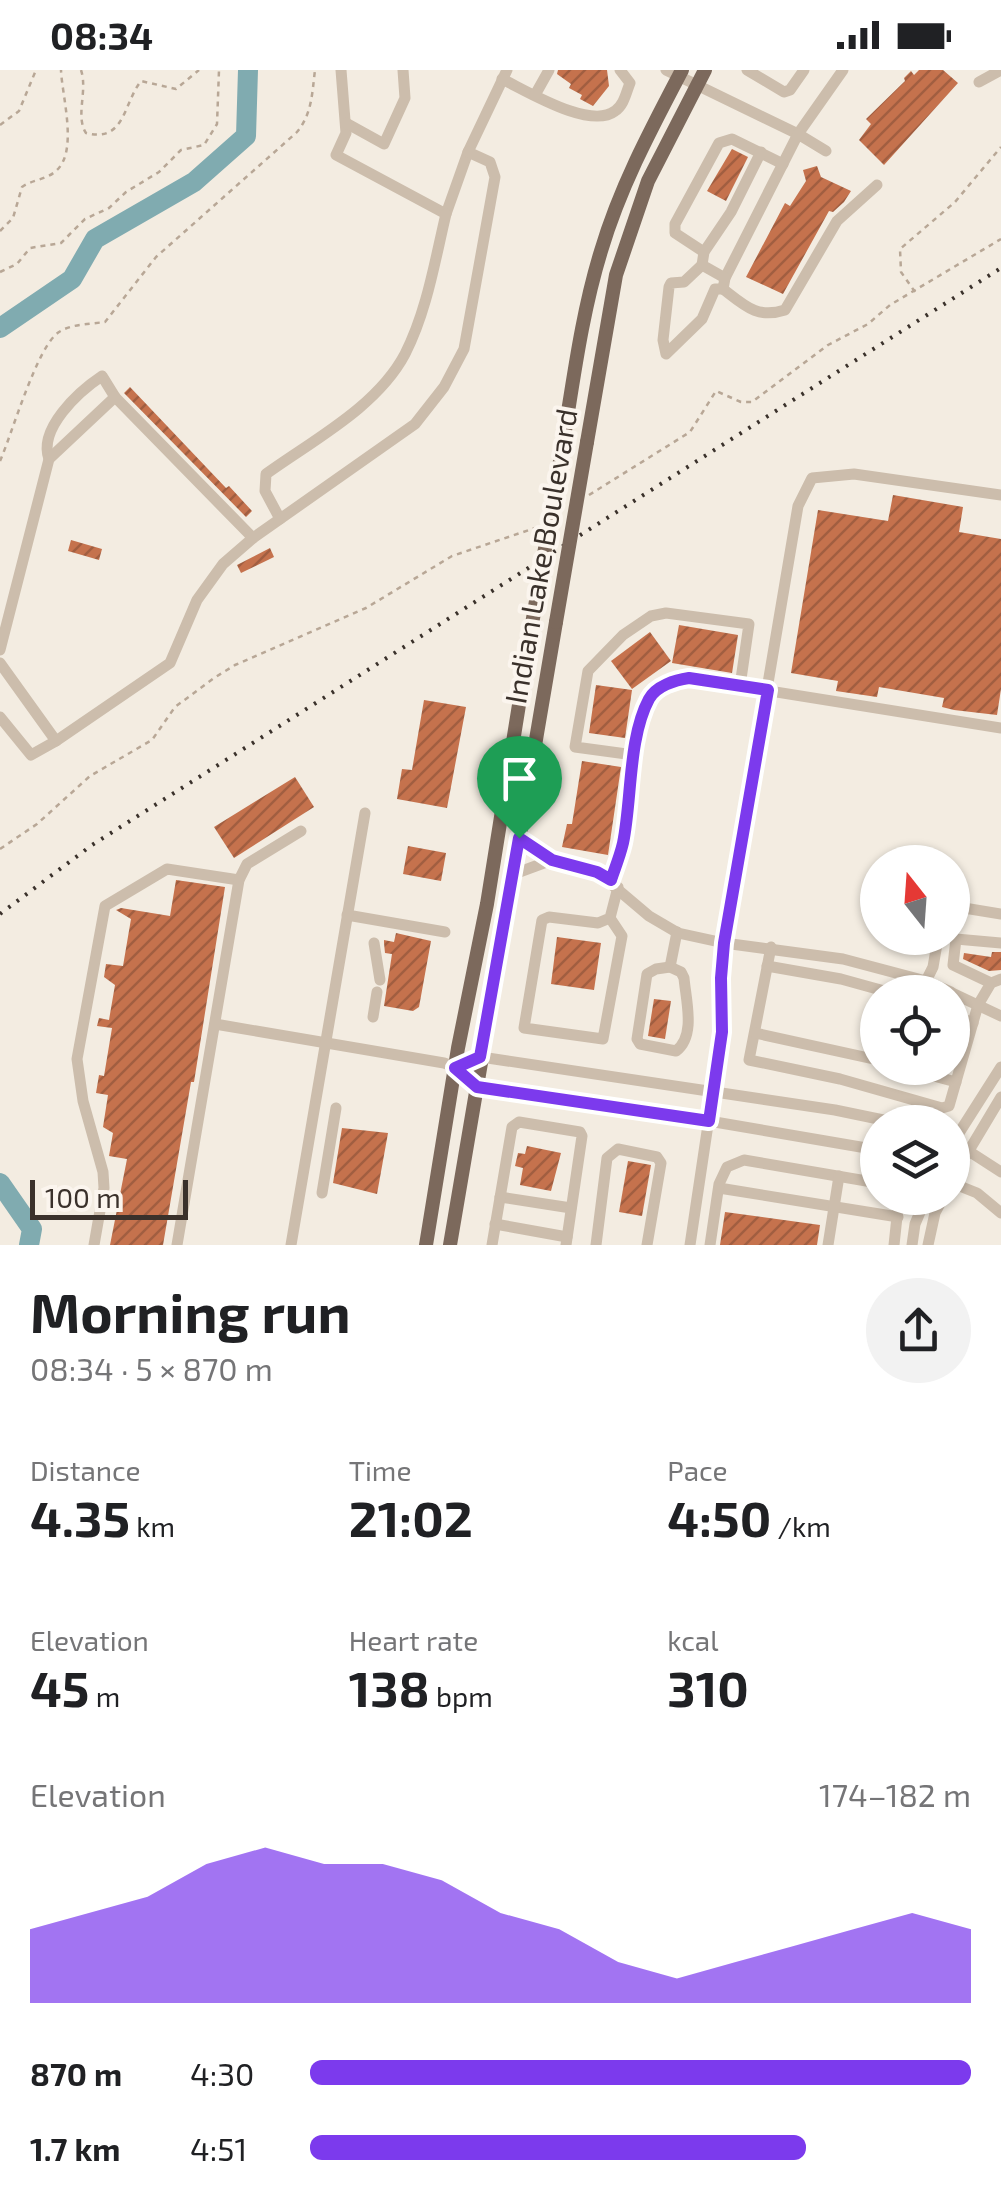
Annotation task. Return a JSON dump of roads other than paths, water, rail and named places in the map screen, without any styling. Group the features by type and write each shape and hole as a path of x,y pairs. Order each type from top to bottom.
{"main road":[{"name":"Indian Lake Boulevard","path":"450,1245 616,275 648,181 705,70"},
{"name":"Indian Lake Boulevard","path":"426,1245 455,1068 488,904 583,328 600,254 622,192 675,72"}],"street":[{"path":"341,70 346,133 336,155 446,214"},
{"path":"346,123 384,144 406,98 403,70"},
{"path":"536,95 549,70"},
{"path":"280,519 265,491 266,474 354,411 379,388 404,356 427,291 446,214 468,152 504,74 576,114 605,116 619,108 630,83 620,70"},
{"path":"747,70 784,92 790,90 804,70"},
{"path":"761,152 703,258 684,282 669,286 662,340 666,354 702,319 798,134 844,70"},
{"path":"980,82 1001,70"},
{"path":"675,72 826,151"},
{"path":"783,164 732,140 719,143 675,224 675,233 745,306 768,315 785,310 836,221 877,186"},
{"path":"0,716 31,755 170,663 198,600 224,564 254,538 415,424 444,387 464,348 495,177 490,162 468,152"},
{"path":"49,460 44,447 48,432 89,385 102,376 116,397 254,538"},
{"path":"0,650 49,460 116,397"},
{"path":"690,1245 722,1032 724,943 798,506 812,478 854,474 1001,495"},
{"path":"634,755 575,746 588,672 622,635 651,616 666,613 749,624 740,686"},
{"path":"0,663 56,742"},
{"path":"610,918 598,923 549,917 542,920 524,1028 604,1038 622,936 610,918 634,755 648,701 675,680 689,678 1001,728"},
{"path":"291,1245 365,814"},
{"path":"177,1245 240,880 247,864 301,831"},
{"path":"519,838 552,860 597,872 649,916 678,932 724,943 843,959 903,975"},
{"path":"514,874 552,860"},
{"path":"94,1245 103,1172 83,1101 78,1059 105,906 167,869 240,880"},
{"path":"970,909 1001,914"},
{"path":"347,915 444,932"},
{"path":"670,967 678,932"},
{"path":"970,1033 978,1005 996,981 953,965 956,939 1001,944"},
{"path":"373,1017 379,986 374,943"},
{"path":"771,947 750,1060 860,1085"},
{"path":"768,966 860,985"},
{"path":"670,967 684,978 688,1027 685,1043 676,1052 640,1044 638,1039 647,974 670,967"},
{"path":"970,1001 1001,1016"},
{"path":"215,1024 444,1063 477,1087 860,1147"},
{"path":"755,1033 860,1056"},
{"path":"455,1068 480,1057 860,1115"},
{"path":"970,1116 1001,1067"},
{"path":"861,1085 942,1108 949,1106 955,1085"},
{"path":"1001,1098 970,1151 1001,1172"},
{"path":"322,1193 336,1108"},
{"path":"492,1245 512,1127 519,1122 580,1132 566,1241 496,1224"},
{"path":"596,1245 606,1158 618,1149 658,1157 661,1163 646,1245"},
{"path":"710,1245 718,1188 726,1167 744,1160 860,1180"},
{"path":"828,1245 839,1176"},
{"path":"718,1188 898,1216 894,1245"},
{"path":"970,1189 1001,1213"},
{"path":"500,1197 571,1208"},
{"path":"912,1245 919,1215"},
{"path":"928,1245 935,1215"}],"waterway":[{"path":"0,328 72,279 95,239 194,182 246,136 248,70"},
{"path":"0,1183 32,1229 29,1245"}],"railway":[{"path":"0,914 92,845 1001,268"}]}
